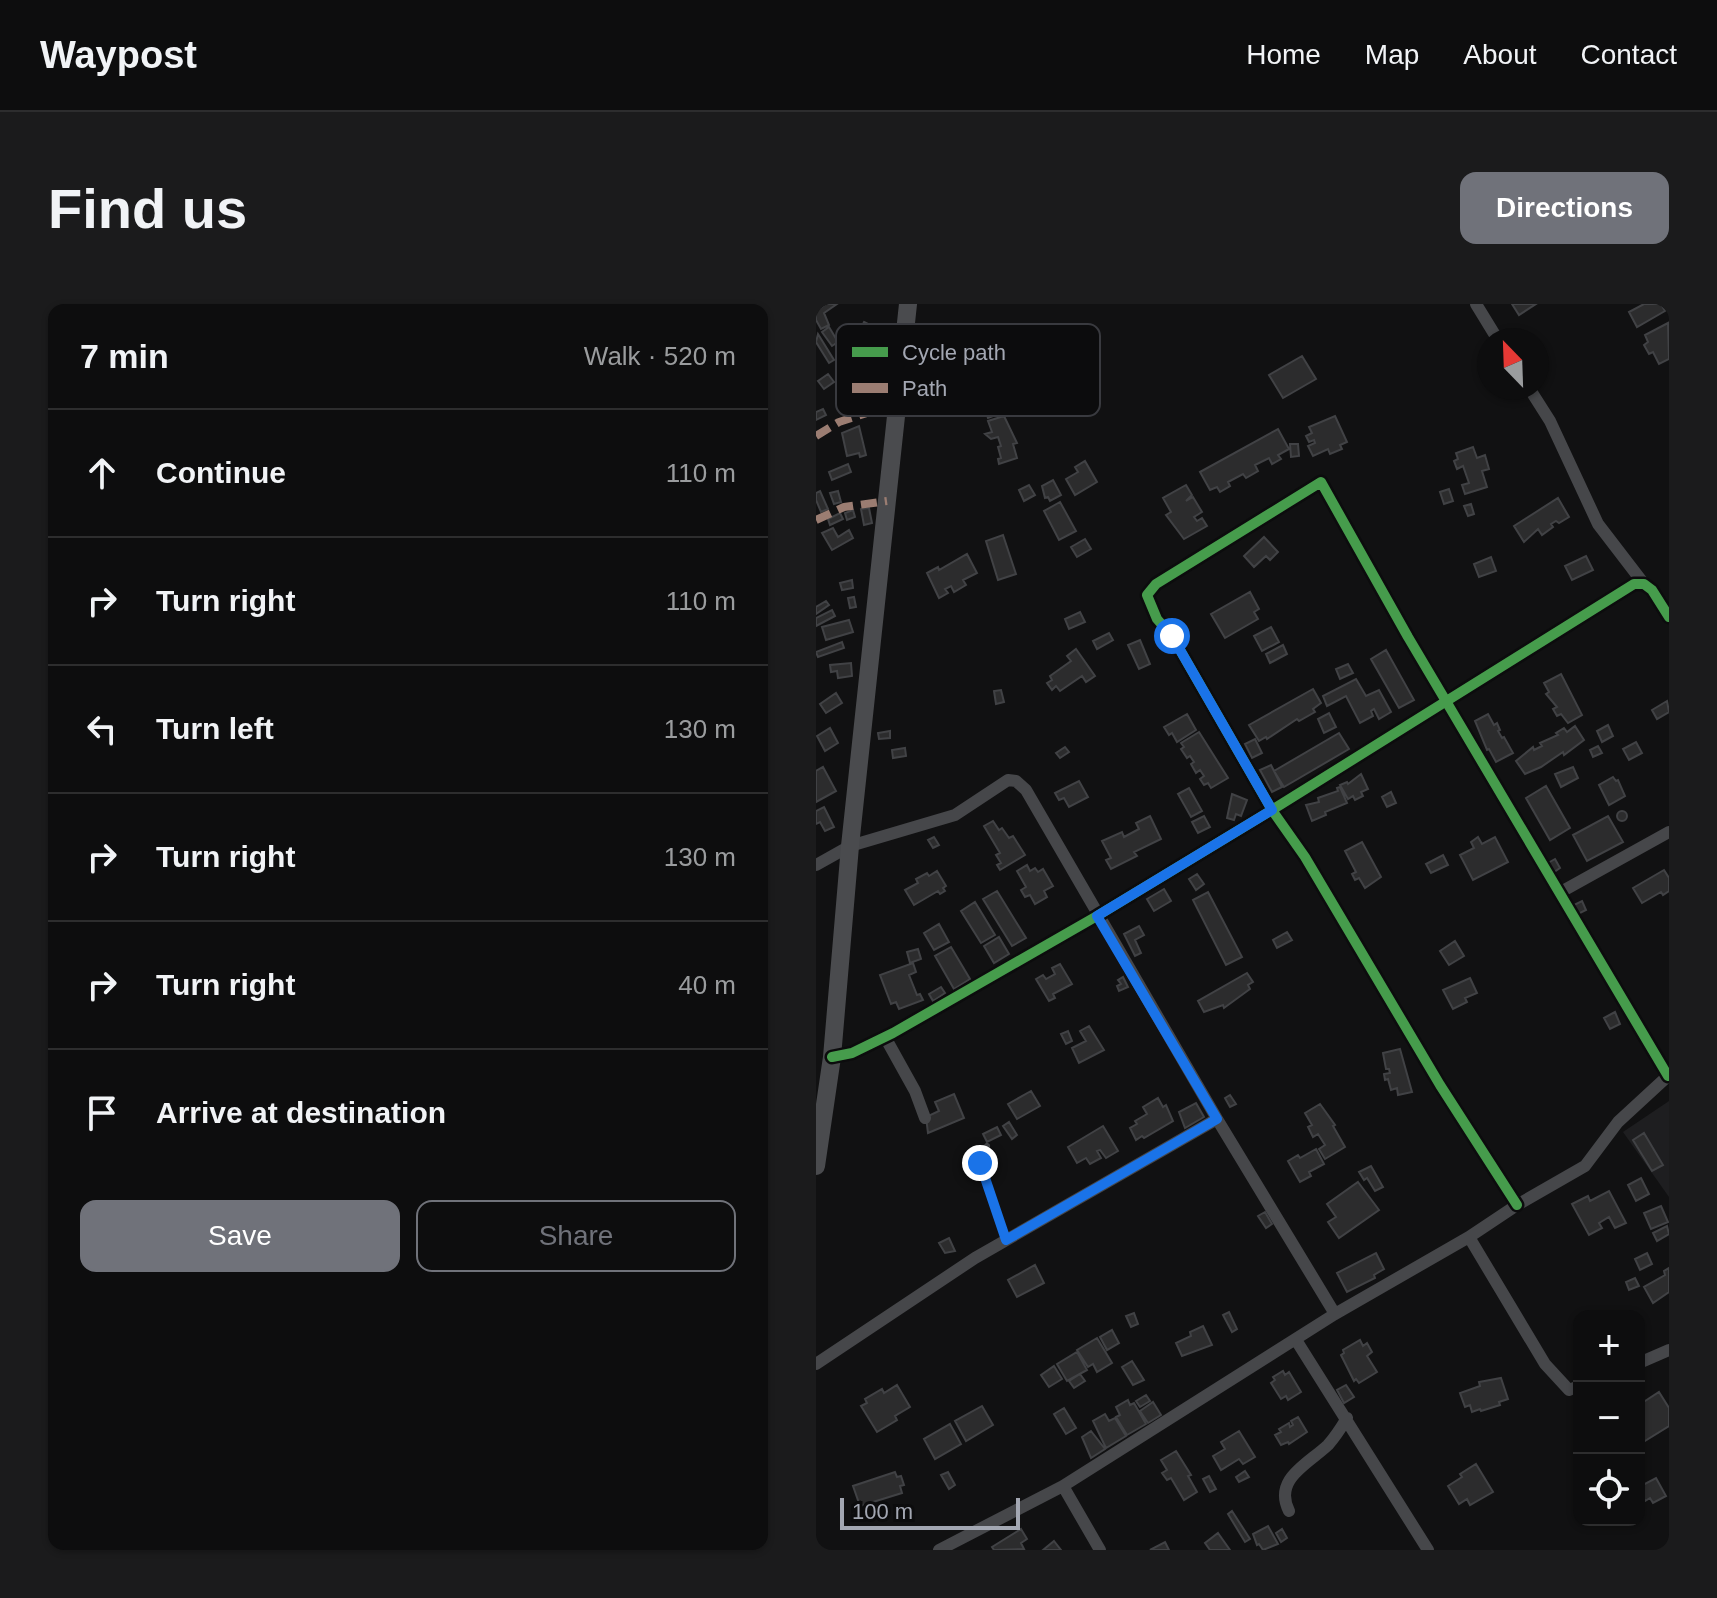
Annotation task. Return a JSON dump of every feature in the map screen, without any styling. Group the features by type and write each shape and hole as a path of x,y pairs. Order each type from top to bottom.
{"street":[{"path":"906,324 908,304"},
{"path":"1476,304 1491,328"},
{"path":"1537,400 1550,421 1598,524 1652,590 1669,617"},
{"path":"816,1166 832,1057 850,846 896,416"},
{"path":"939,1550 1063,1486 1335,1314 1585,1166 1618,1122 1669,1076 1408,637 1321,482 1156,584 1147,595 1157,619 1172,636 1272,810 1305,857 1440,1085 1517,1205"},
{"path":"832,1057 852,1053 885,1037 1097,916 1634,584 1644,584"},
{"path":"816,865 850,846 955,815 1008,780 1016,781 1026,790 1097,916 1335,1314"},
{"path":"1559,893 1669,832"},
{"path":"885,1037 915,1091 925,1118"},
{"path":"816,1364 1006,1240 1217,1119"},
{"path":"1469,1237 1545,1364 1569,1390 1573,1388"},
{"path":"1296,1340 1428,1550"},
{"path":"1645,1360 1669,1350"},
{"path":"1289,1511 1284,1501 1284,1490 1289,1478 1329,1444 1347,1418"},
{"path":"1063,1486 1100,1550"}],"lane":[{"path":"987,1146 980,1163 1006,1240"}],"shaded area":[{"path":"1669,1101 1669,1197 1623,1132"}],"building":[{"path":"826,304 837,304 824,313 829,325 821,329 816,320 816,311"},
{"path":"1512,304 1536,304 1519,315"},
{"path":"1644,304 1661,304 1665,311 1637,327 1629,312"},
{"path":"1668,323 1669,359 1659,364 1653,352 1649,354 1644,345 1648,342 1645,335"},
{"path":"829,327 836,343 832,346 822,332"},
{"path":"818,334 834,360 829,363 816,342"},
{"path":"1302,356 1316,379 1283,398 1269,375"},
{"path":"828,374 834,382 824,389 818,381"},
{"path":"823,409 826,415 816,420 816,412"},
{"path":"1004,416 1017,443 1013,444 1017,458 999,464 998,447 1001,446 998,437 991,439 985,434 992,432 988,421"},
{"path":"1335,416 1347,442 1340,445 1342,449 1330,454 1328,449 1313,456 1308,446 1315,443 1314,440 1309,442 1306,436 1312,433 1309,427"},
{"path":"859,426 866,455 847,456 842,433"},
{"path":"1278,429 1289,449 1278,455 1281,459 1272,464 1269,458 1255,465 1258,471 1246,478 1243,474 1228,482 1230,486 1220,492 1217,487 1210,490 1200,472"},
{"path":"1290,444 1298,444 1299,456 1291,457"},
{"path":"1473,447 1477,458 1485,455 1489,469 1482,471 1487,487 1465,494 1462,485 1469,483 1463,466 1457,469 1454,461 1458,459 1456,453"},
{"path":"1085,461 1097,482 1075,495 1066,479 1078,472 1075,467"},
{"path":"848,464 851,472 832,480 829,472"},
{"path":"1053,480 1061,495 1050,501 1048,497 1045,498 1042,486"},
{"path":"1029,485 1035,495 1024,501 1019,490"},
{"path":"1186,485 1192,495 1186,501 1193,497 1202,512 1194,517 1197,521 1202,518 1207,526 1184,539 1166,515 1171,512 1163,498"},
{"path":"1449,489 1453,501 1444,504 1440,492"},
{"path":"820,491 828,509 821,512 816,500 816,493"},
{"path":"838,491 841,502 834,504 830,493"},
{"path":"1558,498 1569,517 1551,524 1553,527 1542,535 1538,529 1524,542 1514,526"},
{"path":"1060,502 1076,531 1059,540 1044,511"},
{"path":"1471,504 1474,514 1468,516 1464,506"},
{"path":"869,508 872,523 864,525 861,509"},
{"path":"853,510 855,517 847,520 845,513"},
{"path":"840,513 843,519 830,525 828,519"},
{"path":"833,528 838,537 849,530 853,538 832,550 822,533"},
{"path":"1003,535 1016,574 998,580 986,541"},
{"path":"1264,537 1278,552 1270,560 1266,556 1254,567 1244,556"},
{"path":"1085,539 1091,549 1077,557 1071,547"},
{"path":"967,554 977,573 963,580 966,585 954,592 951,586 945,589 948,593 939,598 927,573 938,567 939,570"},
{"path":"1586,556 1593,570 1572,580 1565,566"},
{"path":"1491,557 1496,571 1479,577 1474,564"},
{"path":"852,580 853,588 842,590 840,583"},
{"path":"1250,592 1259,609 1254,612 1258,619 1225,638 1211,614"},
{"path":"854,597 856,607 850,608 848,598"},
{"path":"826,601 829,605 816,614 816,607"},
{"path":"832,610 835,616 816,626 816,618"},
{"path":"1080,612 1085,622 1069,629 1065,619"},
{"path":"849,620 853,632 826,640 822,627"},
{"path":"1271,627 1279,642 1262,651 1254,636"},
{"path":"1109,633 1113,640 1097,649 1093,641"},
{"path":"1140,640 1150,664 1139,669 1128,645"},
{"path":"842,642 844,648 818,657 816,652"},
{"path":"1283,645 1287,654 1270,663 1266,654"},
{"path":"1076,649 1095,676 1086,682 1082,676 1060,691 1056,686 1052,690 1047,683 1052,680 1050,676 1071,661 1067,656"},
{"path":"1386,650 1414,700 1399,708 1371,659"},
{"path":"851,663 852,676 838,678 837,671 831,672 830,665"},
{"path":"1348,664 1353,673 1340,679 1336,669"},
{"path":"1561,674 1582,715 1568,723 1561,714 1557,716 1553,709 1557,707 1546,694 1549,692 1544,683"},
{"path":"1356,679 1366,696 1379,690 1391,712 1379,719 1374,709 1371,711 1373,716 1360,723 1346,696 1327,706 1323,696"},
{"path":"1313,689 1321,703 1313,709 1315,712 1259,741 1249,725"},
{"path":"1001,690 1004,702 996,704 994,691"},
{"path":"836,693 842,703 826,713 820,704"},
{"path":"1667,701 1669,712 1657,719 1652,710"},
{"path":"1329,713 1336,727 1324,733 1318,719"},
{"path":"1187,714 1196,730 1177,742 1164,727"},
{"path":"1488,714 1494,725 1497,723 1498,731 1513,753 1496,762 1487,750 1475,721"},
{"path":"1608,725 1613,736 1602,742 1597,731"},
{"path":"1575,726 1584,740 1564,755 1563,752 1525,774 1516,761 1564,728 1567,732"},
{"path":"830,728 838,743 825,751 817,736"},
{"path":"890,731 890,738 879,739 878,733"},
{"path":"1199,732 1228,778 1211,788 1208,783 1204,785 1200,779 1204,776 1200,770 1196,773 1191,764 1194,762 1181,749 1184,747 1181,743"},
{"path":"1339,733 1349,749 1284,787 1274,771"},
{"path":"1255,739 1262,753 1252,758 1245,744"},
{"path":"1636,742 1642,753 1629,760 1623,749"},
{"path":"1598,746 1602,753 1593,757 1590,750"},
{"path":"1065,747 1069,752 1060,758 1056,753"},
{"path":"905,748 906,756 893,758 892,750"},
{"path":"1271,765 1282,787 1272,792 1260,770"},
{"path":"823,767 836,791 816,802 816,771"},
{"path":"1573,767 1578,778 1561,787 1555,774"},
{"path":"1361,774 1368,789 1355,800 1353,796 1348,799 1340,785 1348,784"},
{"path":"1613,777 1618,780 1625,796 1609,805 1599,785"},
{"path":"1079,781 1088,797 1069,807 1064,798 1059,800 1055,793"},
{"path":"1546,786 1570,828 1550,840 1526,798"},
{"path":"1340,787 1347,803 1312,821 1306,805 1319,802 1318,798 1338,791"},
{"path":"1189,788 1202,811 1191,817 1178,794"},
{"path":"1391,792 1396,803 1387,807 1382,797"},
{"path":"1232,794 1247,800 1241,816 1236,814 1234,820 1227,818"},
{"path":"824,807 834,827 825,831 820,822 816,824 816,811"},
{"path":"1622,811 1627,816 1622,821 1617,816"},
{"path":"1150,816 1161,839 1134,852 1137,856 1111,869 1106,860 1111,858 1102,841 1122,832 1124,837 1139,829 1136,823"},
{"path":"1204,816 1210,827 1198,833 1192,822"},
{"path":"1608,816 1623,842 1587,861 1573,835"},
{"path":"993,821 1009,838 1013,836 1025,855 1000,870 997,865 1001,863 996,855 1000,853 984,826"},
{"path":"934,837 939,845 933,848 928,840"},
{"path":"1478,837 1482,844 1495,837 1508,862 1473,880 1460,855 1474,848 1471,842"},
{"path":"1362,842 1381,877 1365,888 1359,878 1355,880 1352,874 1356,872 1345,851"},
{"path":"1443,855 1448,865 1431,873 1426,864"},
{"path":"1555,859 1560,868 1554,872 1548,863"},
{"path":"1027,865 1030,871 1043,869 1053,886 1044,891 1047,897 1035,904 1030,895 1025,897 1021,890 1026,887 1017,871"},
{"path":"1664,870 1669,878 1669,891 1642,903 1633,888"},
{"path":"937,871 946,886 943,888 945,891 940,894 938,891 914,905 905,890 918,883 916,879"},
{"path":"1197,874 1204,884 1196,890 1189,879"},
{"path":"1164,889 1171,901 1154,911 1147,899"},
{"path":"997,891 1026,938 1012,946 983,899"},
{"path":"1208,892 1242,957 1226,965 1193,900"},
{"path":"1582,901 1586,910 1578,914 1574,905"},
{"path":"975,902 995,935 981,943 961,911"},
{"path":"939,924 949,942 934,950 924,933"},
{"path":"1139,926 1144,935 1135,940 1141,953 1135,956 1124,934"},
{"path":"1287,932 1292,940 1277,948 1273,940"},
{"path":"999,937 1009,954 994,963 984,946"},
{"path":"1455,941 1464,956 1449,965 1440,951"},
{"path":"951,947 970,979 954,989 935,956"},
{"path":"918,949 921,959 910,963 907,952"},
{"path":"913,963 916,972 909,975 917,995 920,994 923,1000 899,1009 896,1002 891,1004 880,975"},
{"path":"1060,964 1072,984 1053,994 1055,998 1049,1001 1036,979 1043,975 1046,979 1055,974 1052,968"},
{"path":"1247,973 1253,982 1248,985 1250,989 1224,1008 1223,1005 1204,1012 1198,1001"},
{"path":"1123,977 1128,987 1119,991 1117,986 1121,984 1118,980"},
{"path":"1470,978 1477,993 1465,998 1467,1002 1453,1009 1443,990"},
{"path":"941,987 945,993 933,1001 929,994"},
{"path":"1615,1012 1620,1024 1610,1029 1604,1018"},
{"path":"1089,1026 1104,1050 1079,1063 1072,1048 1086,1041 1080,1031"},
{"path":"1068,1031 1072,1041 1066,1044 1061,1034"},
{"path":"1400,1049 1412,1092 1398,1095 1397,1088 1391,1090 1388,1079 1385,1080 1384,1074 1390,1073 1386,1069 1383,1053"},
{"path":"1031,1091 1040,1106 1017,1119 1008,1104"},
{"path":"954,1094 964,1118 928,1133 926,1117 939,1111 935,1102"},
{"path":"1230,1095 1236,1104 1230,1107 1225,1098"},
{"path":"1158,1098 1163,1107 1166,1105 1173,1121 1136,1140 1130,1128 1147,1114 1143,1107"},
{"path":"1196,1103 1204,1117 1185,1128 1179,1112"},
{"path":"1320,1104 1335,1125 1345,1147 1325,1159 1319,1149 1325,1145 1318,1134 1313,1137 1308,1127 1312,1125 1305,1113"},
{"path":"1009,1122 1017,1135 1012,1139 1003,1126"},
{"path":"1103,1126 1118,1151 1106,1158 1100,1150 1097,1151 1101,1158 1090,1164 1086,1158 1077,1163 1068,1147"},
{"path":"997,1127 1001,1135 987,1142 983,1134"},
{"path":"1644,1133 1663,1165 1652,1171 1633,1140"},
{"path":"1316,1149 1324,1164 1309,1172 1311,1176 1300,1182 1288,1161"},
{"path":"1371,1166 1383,1187 1375,1191 1359,1172"},
{"path":"1641,1178 1649,1194 1636,1201 1628,1185"},
{"path":"1358,1182 1379,1210 1339,1238 1328,1222 1336,1217 1327,1204"},
{"path":"1609,1191 1626,1223 1615,1228 1609,1217 1599,1223 1602,1228 1589,1235 1572,1204 1588,1196 1590,1201"},
{"path":"1661,1206 1668,1222 1651,1229 1644,1213"},
{"path":"1265,1212 1272,1224 1266,1228 1258,1216"},
{"path":"1667,1226 1669,1234 1657,1241 1653,1233"},
{"path":"949,1238 955,1251 945,1253 939,1243"},
{"path":"1376,1253 1384,1269 1374,1275 1375,1278 1347,1292 1337,1273"},
{"path":"1647,1253 1652,1264 1640,1270 1635,1259"},
{"path":"1035,1265 1044,1283 1017,1297 1008,1280"},
{"path":"1669,1268 1669,1292 1653,1303 1644,1287 1665,1275 1664,1271"},
{"path":"1635,1278 1639,1286 1629,1290 1626,1282"},
{"path":"1229,1312 1237,1329 1232,1332 1223,1315"},
{"path":"1134,1313 1138,1324 1131,1327 1126,1316"},
{"path":"1203,1326 1212,1345 1182,1356 1176,1343"},
{"path":"1112,1330 1119,1343 1107,1350 1100,1337"},
{"path":"1097,1338 1112,1363 1097,1372 1093,1364 1088,1367 1077,1350"},
{"path":"1360,1340 1363,1346 1367,1343 1372,1352 1367,1356 1377,1372 1359,1383 1356,1379 1354,1381 1341,1355 1343,1350"},
{"path":"1077,1352 1087,1370 1067,1381 1057,1364"},
{"path":"1132,1361 1144,1380 1133,1385 1122,1367"},
{"path":"1054,1366 1062,1379 1049,1387 1041,1375"},
{"path":"1283,1371 1285,1375 1289,1372 1301,1392 1288,1400 1286,1396 1281,1399 1271,1383 1275,1380 1273,1377"},
{"path":"1080,1374 1085,1381 1074,1388 1069,1381"},
{"path":"1501,1378 1508,1399 1481,1411 1472,1412 1470,1405 1465,1407 1460,1393 1480,1386 1479,1382"},
{"path":"897,1385 910,1407 895,1416 897,1420 877,1432 861,1406 867,1403 865,1399 882,1389 884,1393"},
{"path":"1346,1385 1354,1397 1344,1403 1337,1390"},
{"path":"1659,1392 1669,1408 1669,1426 1645,1441 1645,1401"},
{"path":"1146,1395 1150,1401 1140,1407 1136,1401"},
{"path":"1128,1400 1130,1405 1134,1403 1146,1424 1127,1435 1116,1417 1120,1415 1116,1407"},
{"path":"1153,1402 1161,1415 1148,1423 1140,1411"},
{"path":"982,1406 993,1425 966,1441 955,1421"},
{"path":"1064,1408 1076,1428 1066,1434 1054,1414"},
{"path":"1105,1414 1109,1421 1115,1418 1126,1436 1106,1448 1093,1421"},
{"path":"1298,1417 1307,1432 1289,1444 1281,1445 1275,1435 1289,1423 1290,1427 1293,1425 1291,1421"},
{"path":"950,1424 961,1444 935,1459 924,1439"},
{"path":"1091,1431 1105,1449 1091,1458 1082,1437"},
{"path":"1239,1431 1255,1457 1243,1464 1239,1459 1221,1470 1213,1456 1225,1449 1221,1442"},
{"path":"1176,1451 1191,1475 1188,1476 1197,1492 1184,1500 1171,1478 1167,1480 1162,1473 1167,1470 1161,1460"},
{"path":"1476,1464 1493,1492 1470,1505 1467,1499 1459,1504 1448,1486"},
{"path":"1245,1471 1249,1477 1239,1482 1236,1477"},
{"path":"895,1472 897,1477 901,1476 904,1485 900,1486 902,1493 860,1506 853,1486"},
{"path":"948,1472 955,1485 949,1489 941,1475"},
{"path":"1209,1476 1216,1489 1210,1492 1203,1479"},
{"path":"1656,1478 1666,1496 1653,1503 1650,1498 1645,1501 1645,1484"},
{"path":"1232,1511 1250,1539 1245,1542 1228,1514"},
{"path":"1268,1526 1278,1544 1263,1550 1257,1545 1253,1534"},
{"path":"1021,1529 1027,1539 1021,1543 1024,1549 994,1550 992,1547"},
{"path":"1282,1529 1287,1538 1281,1542 1276,1533"},
{"path":"1218,1533 1230,1550 1210,1550 1205,1543"},
{"path":"1054,1541 1061,1550 1043,1550"},
{"path":"1165,1542 1169,1550 1150,1550"}],"marked path":[{"path":"816,436 839,422 858,416"},
{"path":"816,520 844,507 887,501"}],"cycle path":[{"path":"1517,1205 1440,1085 1305,857 1272,810 1172,636 1157,619 1147,595 1156,584 1321,482 1408,637 1668,1076"},
{"path":"832,1057 852,1053 893,1033 1097,916 1634,584 1644,584 1652,590 1669,617"}],"route":[{"path":"980,1163 1006,1240 1217,1119 1097,916 1272,810 1172,636"}]}
